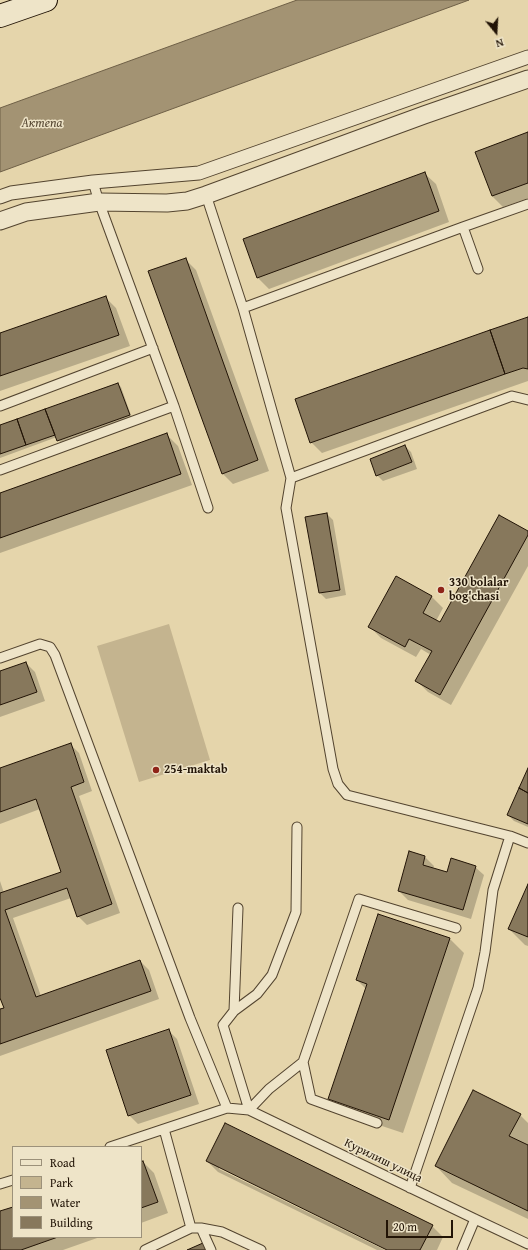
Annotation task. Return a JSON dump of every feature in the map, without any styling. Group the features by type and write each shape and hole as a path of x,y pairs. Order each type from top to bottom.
{"main road":[{"path":"0,16 46,0"}],"street":[{"path":"0,197 11,193 93,182 199,173 528,57"},
{"path":"0,220 26,212 99,202 187,201 528,79"}],"lane":[{"path":"93,182 174,406 208,508"},
{"path":"206,195 243,308 291,478 286,508 333,769 338,784 347,795 510,836 528,843"},
{"path":"243,308 528,204"},
{"path":"463,227 478,269"},
{"path":"0,406 153,348"},
{"path":"291,478 512,396 528,400"},
{"path":"0,470 174,406"},
{"path":"0,658 40,644 50,647 55,655 190,1018 227,1108 113,1146"},
{"path":"297,827 296,912 272,976 257,994 234,1011 223,1025 249,1110 269,1089 303,1062"},
{"path":"410,1188 478,988 486,952 492,890 510,836"},
{"path":"377,1123 311,1099 303,1062 359,899 456,928"},
{"path":"234,1011 238,908"},
{"name":"Курилиш улица","path":"227,1108 249,1110 475,1220 528,1244"},
{"path":"164,1129 191,1228"},
{"path":"0,1184 12,1180"},
{"path":"462,1250 475,1220"},
{"path":"145,1250 191,1228 201,1228 222,1232 261,1250"},
{"path":"201,1228 211,1250"}],"green space":[{"path":"169,624 210,760 139,782 97,646"}],"water":[{"name":"Актепа","path":"297,0 469,0 0,172 0,108"}],"building":[{"path":"528,132 528,183 492,196 475,152"},
{"path":"425,172 439,211 257,278 243,239"},
{"path":"186,258 258,460 222,474 148,271"},
{"path":"106,296 119,335 0,376 0,333"},
{"path":"528,317 528,369 523,368 505,374 490,330"},
{"path":"490,330 505,374 310,443 295,399"},
{"path":"118,383 130,415 57,441 45,409"},
{"path":"45,409 55,435 26,445 17,419"},
{"path":"17,419 26,445 0,454 0,425"},
{"path":"167,433 181,474 0,538 0,493"},
{"path":"405,445 412,462 376,476 370,459"},
{"path":"327,513 340,590 319,593 305,517"},
{"path":"499,515 528,531 528,535 440,695 415,681 432,651 409,639 405,647 368,627 396,576 432,596 423,613 440,622"},
{"path":"26,662 37,692 0,705 0,671"},
{"path":"71,743 84,782 71,787 112,904 77,917 67,888 5,910 36,997 140,960 151,991 0,1044 0,1009 4,1008 0,998 0,893 61,872 36,799 0,812 0,768"},
{"path":"528,768 528,793 519,788"},
{"path":"519,788 528,793 528,824 507,815"},
{"path":"409,851 425,856 423,865 447,872 451,858 476,866 463,910 398,891"},
{"path":"528,884 528,937 508,929"},
{"path":"378,914 450,938 389,1120 328,1099 367,984 356,980"},
{"path":"169,1029 191,1095 128,1116 106,1050"},
{"path":"473,1090 521,1114 509,1136 528,1145 528,1211 435,1166"},
{"path":"225,1123 433,1225 420,1250 387,1250 206,1161"},
{"path":"142,1162 158,1202 142,1208"},
{"path":"12,1207 12,1238 55,1238 21,1250 0,1250 0,1211"},
{"path":"203,1243 206,1250 187,1250"}],"place":[{"name":"330 bolalar bog'chasi","path":"441,590"},
{"name":"254-maktab","path":"156,770"}]}
